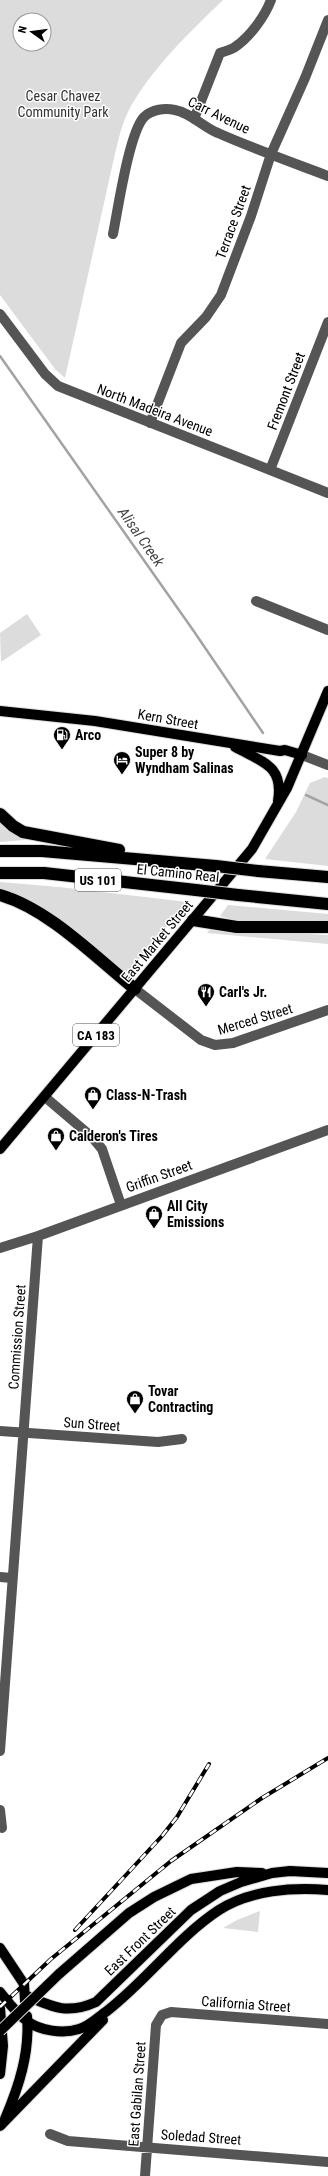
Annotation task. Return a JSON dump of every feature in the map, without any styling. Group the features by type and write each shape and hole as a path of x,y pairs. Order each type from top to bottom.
{"highway":[{"path":"0,814 13,826 30,834 178,863"},
{"name":"El Camino Real","path":"0,851 42,851 328,877"},
{"name":"El Camino Real","path":"0,873 44,874 328,904"},
{"path":"0,895 21,903 47,917 134,989"},
{"path":"193,920 237,927 328,927"}],"main road":[{"name":"East Market Street","path":"0,1149 244,861 276,809 302,755 328,691"},
{"name":"Kern Street","path":"0,710 95,721 280,751 285,750 302,755"},
{"path":"228,743 269,765 276,773 280,786 276,809"},
{"path":"0,2031 58,1974 129,1913 154,1897 191,1879 237,1872 272,1873"},
{"name":"East Front Street","path":"25,1995 55,2008 65,2010 85,2007 96,2002 191,1910 220,1892 242,1882 272,1873 328,1873"},
{"path":"3,2123 125,1997 193,1931 220,1909 260,1894 297,1890 328,1890"},
{"path":"0,1948 24,1984 27,2021 27,2038 22,2072 3,2123"},
{"path":"0,1992 27,2021 48,2029 70,2031 80,2029 90,2024 125,1997"},
{"path":"0,2008 3,2046 0,2074"}],"street":[{"path":"194,119 220,53 234,48 246,37 267,10 271,0"},
{"name":"Terrace Street","path":"150,423 181,343 206,318 221,295 251,216 271,154 306,78 328,20"},
{"name":"Carr Avenue","path":"113,234 131,151 143,118 152,112 164,109 182,112 217,133 328,176"},
{"name":"North Madeira Avenue","path":"0,314 45,374 55,383 150,423 328,493"},
{"name":"Fremont Street","path":"270,470 328,322"},
{"path":"256,601 328,630"},
{"name":"Kern Street","path":"302,755 328,765"},
{"name":"Merced Street","path":"134,989 201,1040 215,1045 233,1043 328,1010"},
{"path":"44,1097 92,1137 102,1149 121,1205"},
{"name":"Griffin Street","path":"0,1248 38,1236 328,1130"},
{"name":"Commission Street","path":"0,1751 38,1236"},
{"name":"Sun Street","path":"0,1431 158,1442 182,1439"},
{"path":"0,1577 12,1578"},
{"path":"0,1810 2,1828"},
{"name":"California Street","path":"162,2015 171,2012 328,2024"},
{"name":"East Gabilan Street","path":"145,2176 156,2025 162,2015"},
{"name":"Soledad Street","path":"50,2134 68,2141 328,2162"}],"green space":[{"name":"Cesar Chavez Community Park","path":"0,0 223,0 185,37 162,63 140,91 125,118 114,158 65,378 55,369 0,295"},
{"path":"27,614 41,635 1,662 0,633"},
{"path":"325,777 328,778 328,866 265,859 296,812 310,783"},
{"path":"0,822 1,823 25,840 0,842"},
{"path":"0,882 59,887 188,902 129,972 124,971 64,922 44,909 0,892"},
{"path":"228,905 328,914 328,924 236,921 220,916"},
{"path":"210,929 328,935 328,944 207,933"},
{"path":"260,1911 258,1932 223,1928 237,1920"}],"waterway":[{"name":"Alisal Creek","path":"0,356 193,630 263,733"},
{"name":"Alisal Creek","path":"306,795 328,805"}],"railway":[{"path":"0,2007 51,1959 171,1861 262,1798 328,1758"},
{"path":"75,1930 162,1836 177,1817 209,1764"}],"place":[{"name":"Arco","path":"62,750"},
{"name":"Super 8 by Wyndham Salinas","path":"122,775"},
{"name":"Carl's Jr.","path":"206,1007"},
{"name":"Class-N-Trash","path":"93,1110"},
{"name":"Calderon's Tires","path":"56,1151"},
{"name":"All City Emissions","path":"154,1229"},
{"name":"Tovar Contracting","path":"135,1414"}]}
